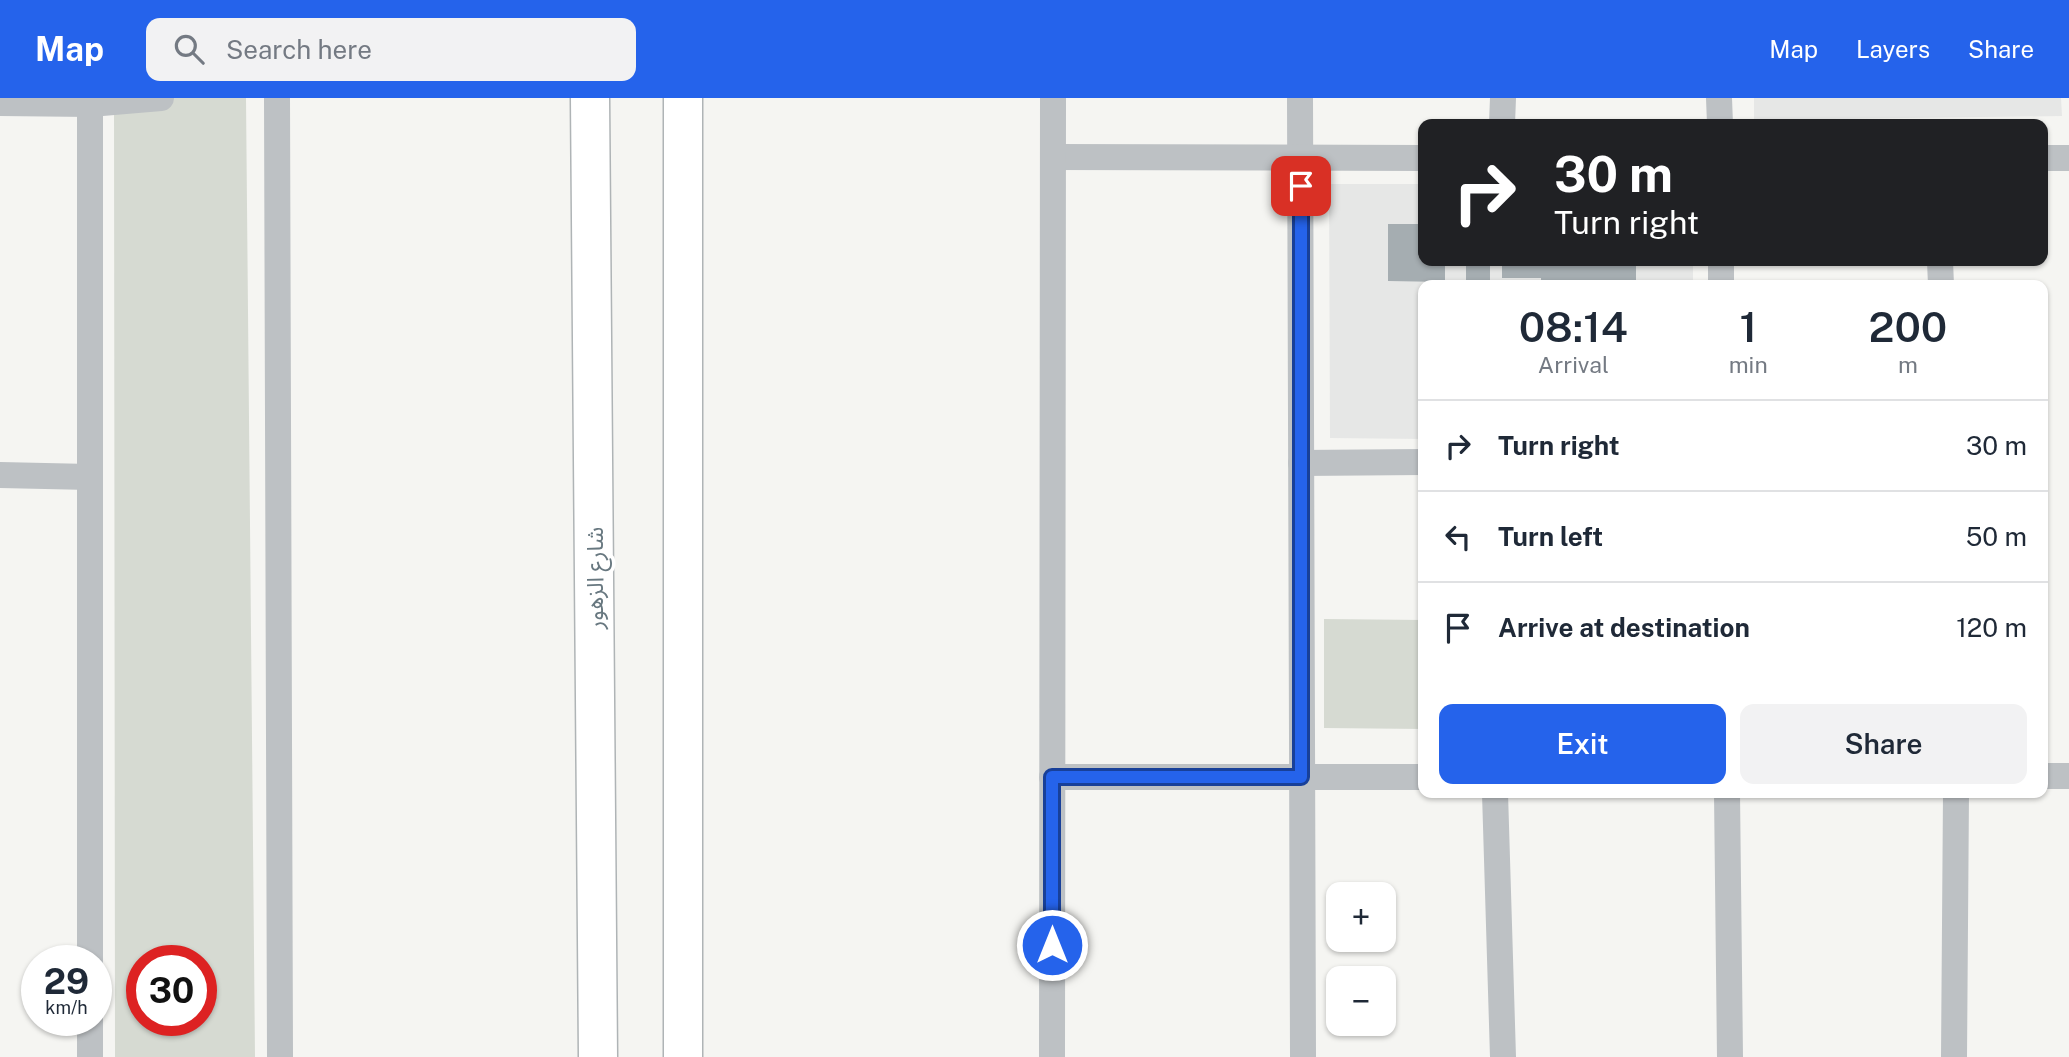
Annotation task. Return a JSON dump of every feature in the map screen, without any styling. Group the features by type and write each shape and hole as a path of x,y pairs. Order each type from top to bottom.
{"main road":[{"name":"شارع الزهور","path":"590,98 598,1057"},
{"path":"683,98 683,1057"}],"street":[{"path":"0,103 90,104 161,98"},
{"path":"277,98 279,1057"},
{"path":"1052,1057 1053,98"},
{"path":"1300,98 1303,1057"},
{"path":"1502,119 1503,98"},
{"path":"1719,98 1720,119"},
{"path":"90,104 90,945"},
{"path":"1053,158 1418,158"},
{"path":"2048,158 2069,158"},
{"path":"1301,463 1418,462"},
{"path":"0,475 90,477"},
{"path":"2048,776 2069,776"},
{"path":"1052,777 1418,777"},
{"path":"1495,798 1503,1057"},
{"path":"1727,798 1730,1057"},
{"path":"1954,1057 1956,798"},
{"path":"90,1036 90,1057"}],"shaded area":[{"path":"114,98 246,98 255,1057 115,1057"},
{"path":"1754,98 2061,98 2062,116 1831,119 1754,119"},
{"path":"1329,184 1418,184 1418,266 1693,266 1693,280 1418,280 1418,439 1330,438"},
{"path":"1324,619 1418,620 1418,729 1324,728"}],"building":[{"path":"1388,224 1418,224 1418,266 1445,266 1445,280 1388,281"},
{"path":"1466,266 1490,266 1490,280 1466,280"},
{"path":"1502,266 1636,266 1636,280 1502,278"}],"route":[{"path":"1052,945 1052,777 1301,777 1301,186"}]}
